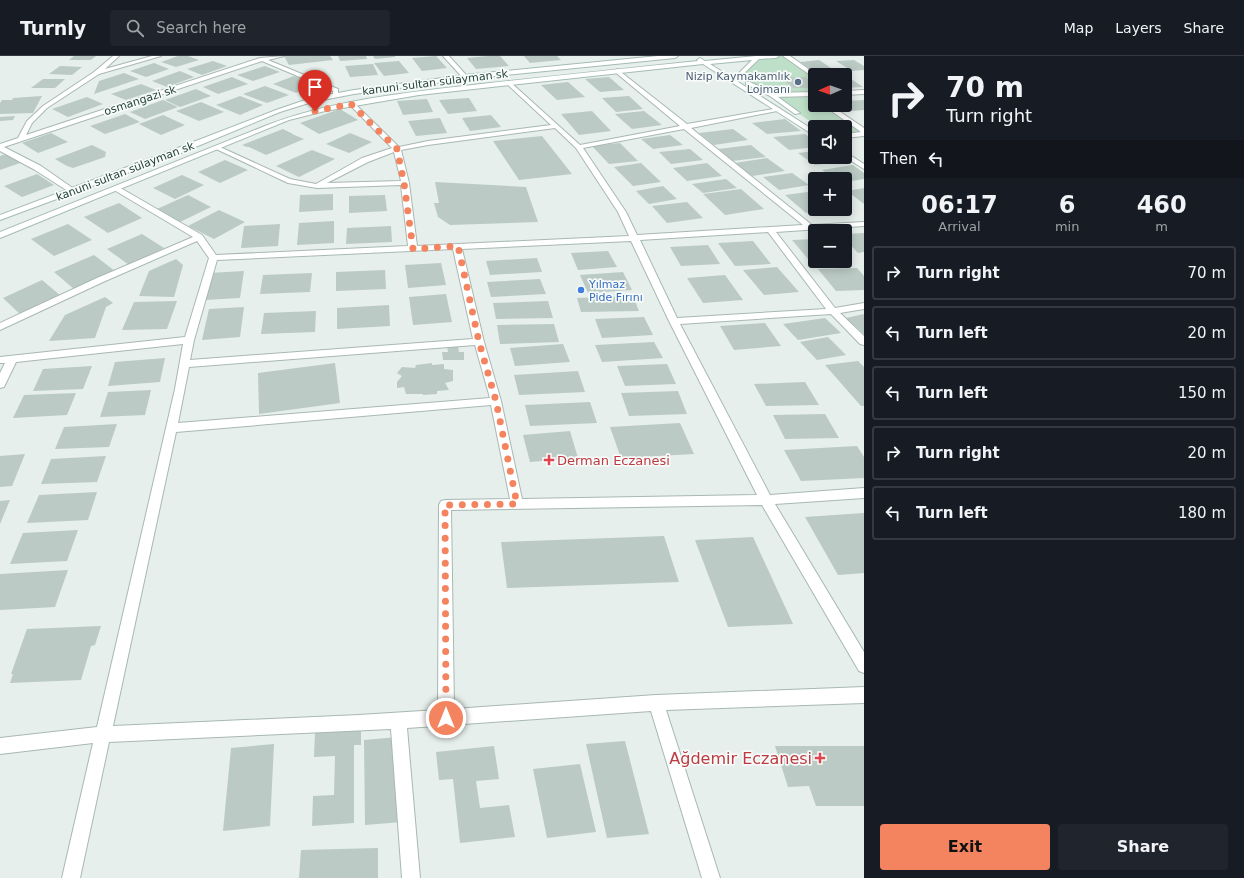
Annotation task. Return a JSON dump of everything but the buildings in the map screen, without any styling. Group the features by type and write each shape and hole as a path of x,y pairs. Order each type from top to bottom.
{"street":[{"path":"21,139 29,122 45,106 96,73 116,56"},
{"path":"96,73 158,56"},
{"name":"osmangazi sk","path":"0,147 259,58 281,56"},
{"path":"446,56 465,78"},
{"name":"kanuni sultan sülayman sk","path":"0,218 296,105 335,96 465,78 675,56"},
{"path":"694,56 808,129"},
{"path":"707,56 738,77 772,95 804,118"},
{"path":"0,235 287,119 325,108 419,93 703,62 776,56"},
{"path":"786,56 808,71"},
{"path":"738,77 758,57"},
{"path":"259,58 336,90 335,96"},
{"path":"673,66 696,70"},
{"path":"617,71 808,225"},
{"path":"704,71 720,74"},
{"path":"509,83 579,147 622,212 636,238 674,320 766,500 864,666"},
{"path":"852,92 864,92"},
{"path":"772,95 808,95"},
{"path":"351,104 397,149 404,183 413,249"},
{"path":"579,147 686,128 777,109"},
{"path":"836,112 864,131"},
{"path":"317,186 365,160 397,149 428,143 556,126"},
{"path":"852,135 864,134"},
{"path":"0,147 38,168 71,191"},
{"path":"218,148 288,181 317,186 404,183"},
{"path":"852,149 858,153"},
{"path":"852,159 864,167"},
{"path":"117,188 199,237 213,258"},
{"path":"852,225 864,224"},
{"path":"213,258 636,238 808,227"},
{"path":"770,230 833,310 864,342"},
{"path":"0,327 100,280 199,237"},
{"path":"458,246 479,342 496,401 517,504"},
{"path":"71,878 172,428 189,340 213,258"},
{"path":"674,320 833,310 864,306"},
{"path":"0,360 189,340"},
{"path":"185,364 479,342"},
{"path":"0,384 13,358"},
{"path":"172,428 496,401"},
{"path":"446,718 445,505 766,500 864,493"},
{"path":"0,746 104,734 398,721 656,703 864,695"},
{"path":"656,703 711,878"},
{"path":"398,721 411,878"}],"green space":[{"path":"786,56 808,71 808,112 835,112 846,120 808,120 772,95 738,77 758,57"},
{"path":"852,125 864,134 852,135"}],"place":[{"name":"Nizip Kaymakamlık Lojmanı","path":"798,82"},
{"name":"Yılmaz Pide Fırını","path":"581,290"},
{"name":"Derman Eczanesi","path":"549,460"},
{"name":"Ağdemir Eczanesi","path":"820,758"}],"route":[{"path":"315,111 351,104 397,149 404,183 413,249 458,246 479,342 496,401 517,504 445,505 446,718"}]}
